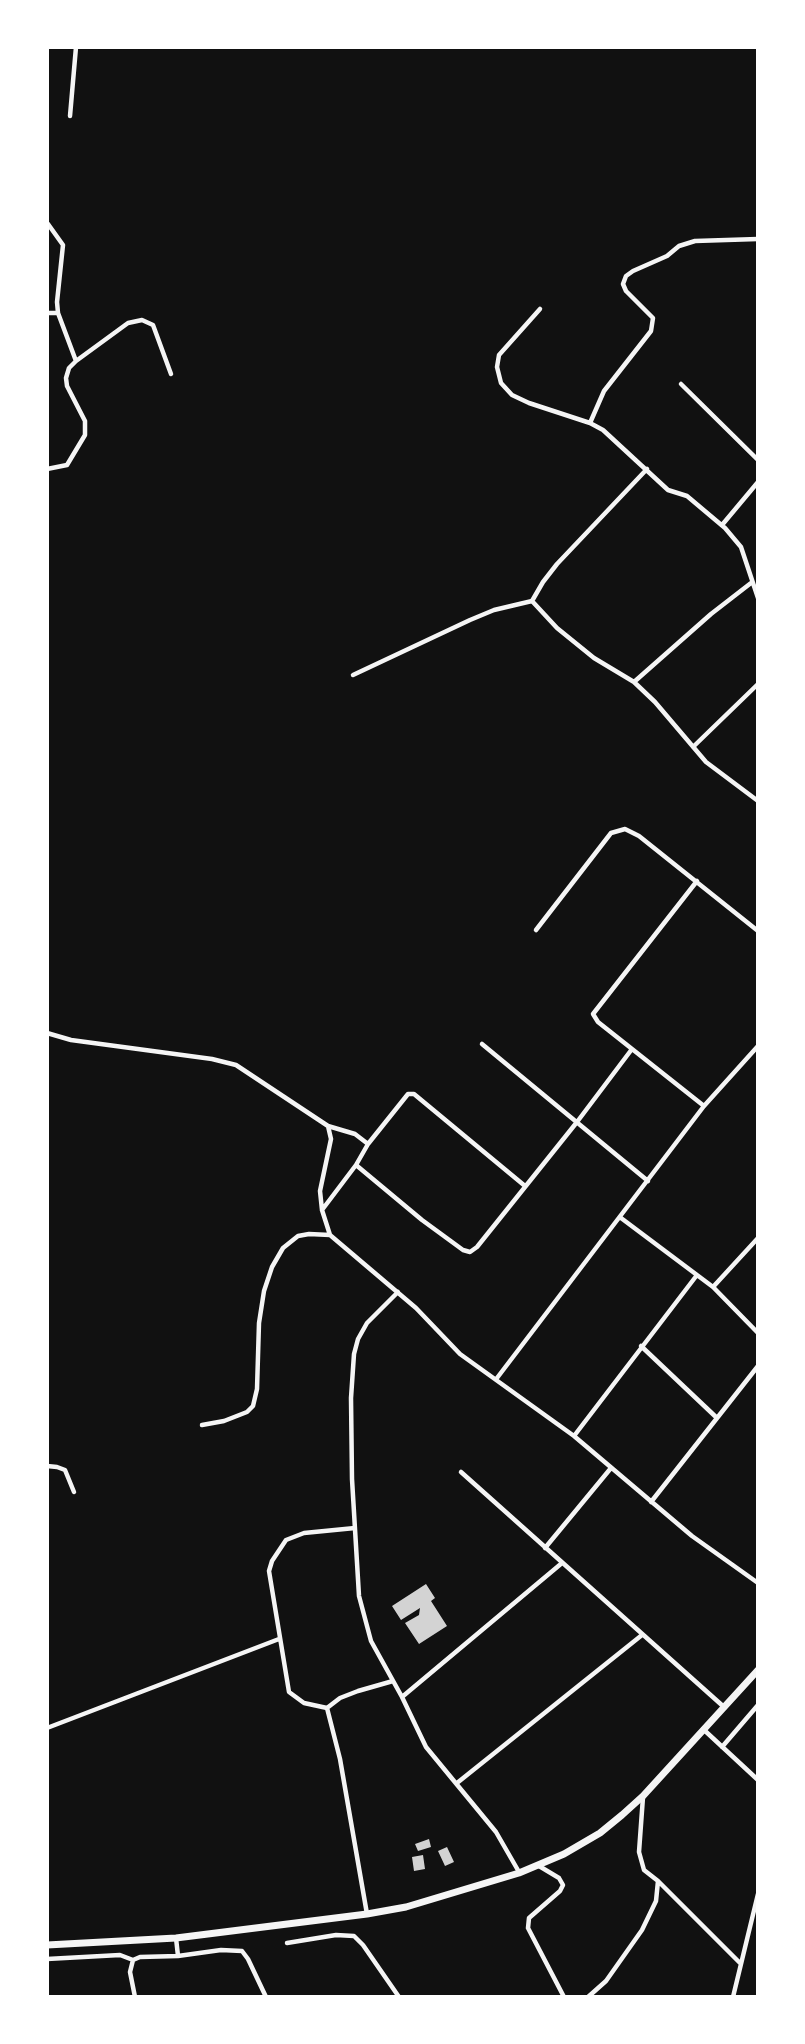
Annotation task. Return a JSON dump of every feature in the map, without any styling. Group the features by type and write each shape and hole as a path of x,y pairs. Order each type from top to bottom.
{"main road":[{"path":"47,1945 176,1938 367,1914 406,1907 519,1873 600,1833 643,1796 758,1670"}],"street":[{"path":"70,116 76,47"},
{"path":"48,224 63,245 57,293 58,313 76,360"},
{"path":"590,423 604,391 651,331 653,318 626,291 623,284 626,276 667,256 679,246 695,241 758,239"},
{"path":"541,309 499,355 497,367 501,383 512,395 528,403 590,423 603,430 668,490 687,496 722,525 741,547 758,598"},
{"path":"47,313 58,313"},
{"path":"47,469 67,465 85,435 85,421 66,386 69,368 76,360 128,323 142,320 153,325 171,374"},
{"path":"681,384 758,460"},
{"path":"353,675 494,610 532,601 557,564 647,469"},
{"path":"722,525 758,482"},
{"path":"634,682 711,614 751,583"},
{"path":"532,601 557,628 594,658 634,682 655,702 706,762 758,801"},
{"path":"693,747 758,684"},
{"path":"536,930 611,833 625,830 639,836 758,930"},
{"path":"697,881 593,1011 598,1022 704,1106"},
{"path":"47,1033 71,1040 212,1059 236,1065 328,1126 355,1134 368,1144"},
{"path":"482,1044 648,1181"},
{"path":"497,1378 704,1106 758,1046"},
{"path":"356,1165 422,1220 463,1250 470,1252 477,1247 577,1122 632,1049"},
{"path":"322,1210 356,1165 368,1144 408,1094 414,1094 525,1186"},
{"path":"328,1126 331,1139 320,1191 322,1210 330,1235 398,1292 460,1354 497,1378 574,1436 713,1552 758,1583"},
{"path":"621,1218 713,1287 758,1333"},
{"path":"201,1425 224,1421 247,1412 253,1406 257,1389 262,1302 272,1267 283,1248 298,1237 309,1234 330,1235"},
{"path":"713,1287 758,1238"},
{"path":"574,1436 697,1275"},
{"path":"398,1292 367,1323 358,1339 354,1354 351,1429 359,1596 371,1641 426,1747 496,1832 519,1873"},
{"path":"641,1346 717,1418"},
{"path":"652,1502 758,1366"},
{"path":"47,1466 57,1466 65,1470 74,1492"},
{"path":"545,1548 611,1468"},
{"path":"461,1472 724,1707"},
{"path":"355,1528 304,1533 286,1540 272,1561 269,1571 289,1692 304,1703 327,1708 340,1698 358,1690 393,1681"},
{"path":"402,1697 562,1563"},
{"path":"457,1783 643,1635"},
{"path":"47,1728 279,1639"},
{"path":"722,1747 758,1705"},
{"path":"327,1708 340,1759 367,1914"},
{"path":"704,1729 758,1780"},
{"path":"643,1796 640,1862 644,1870 740,1963"},
{"path":"538,1865 559,1878 563,1885 560,1891 529,1918 528,1928 564,1997"},
{"path":"588,1997 606,1981 642,1930 656,1901 658,1881"},
{"path":"733,1997 758,1894"},
{"path":"287,1943 336,1935 354,1936 399,1997"},
{"path":"176,1938 178,1956"},
{"path":"47,1959 120,1955 133,1960 140,1957 178,1956 221,1950 242,1951 266,1997"},
{"path":"133,1960 130,1972 135,1997"}],"building":[{"path":"426,1584 435,1598 431,1601 447,1626 419,1644 405,1623 419,1615 420,1608 401,1620 392,1606"},
{"path":"429,1839 431,1847 418,1851 415,1844"},
{"path":"447,1847 454,1862 445,1866 438,1851"},
{"path":"423,1855 425,1869 414,1871 412,1857"}]}
